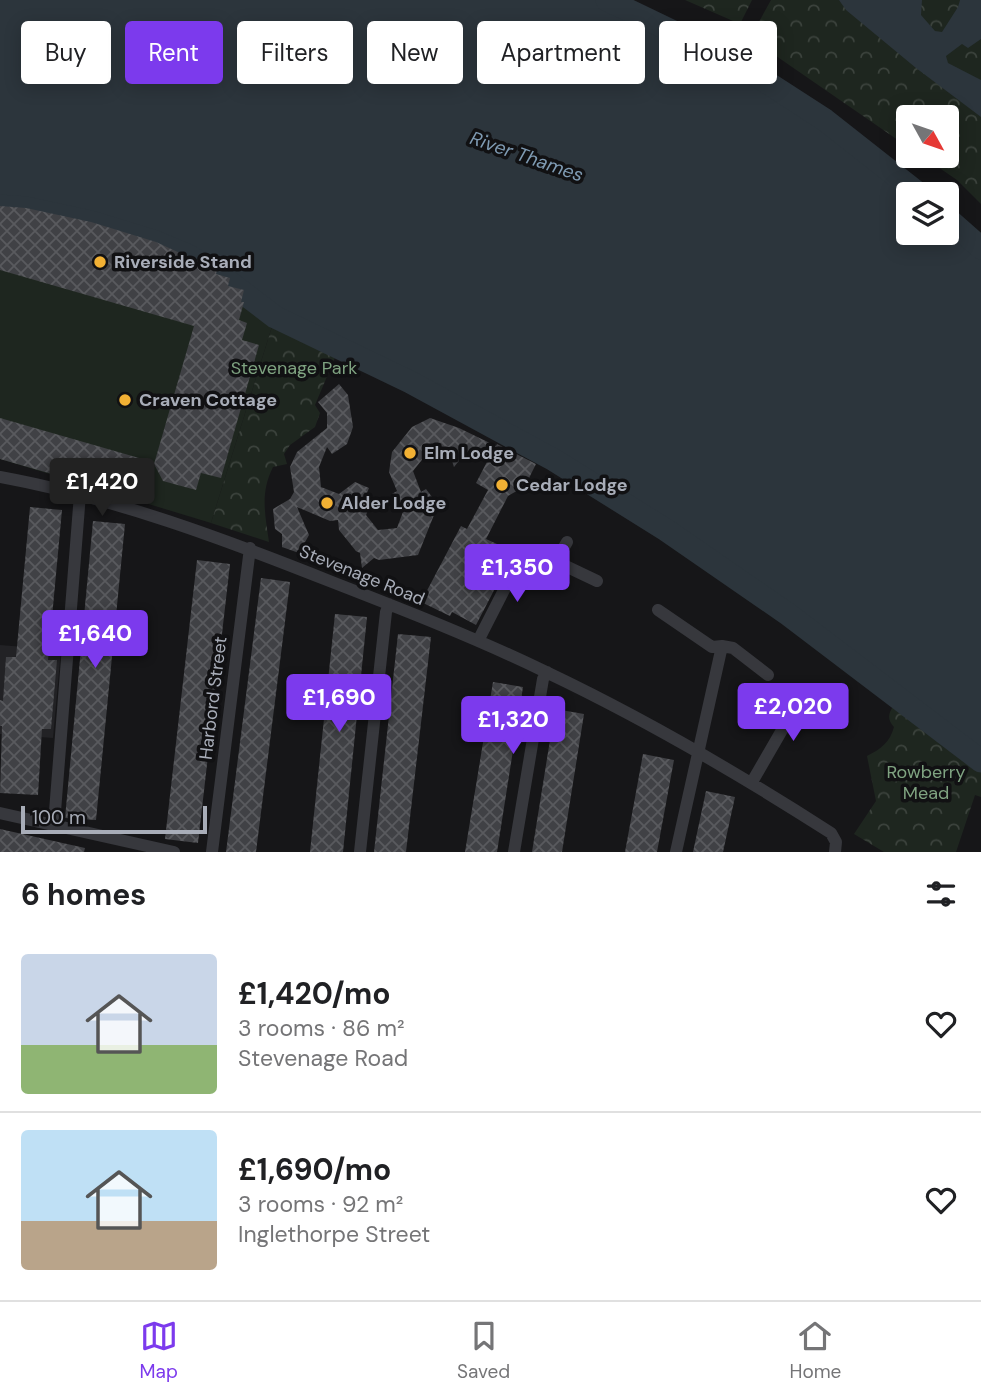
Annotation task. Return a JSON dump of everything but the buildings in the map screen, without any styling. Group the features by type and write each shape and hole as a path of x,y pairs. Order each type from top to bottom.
{"street":[{"name":"Stevenage Road","path":"0,477 80,494 250,548 478,641 547,672 752,782 831,833 835,846"},
{"path":"54,824 80,494"},
{"path":"556,561 567,542"},
{"name":"Harbord Street","path":"212,852 250,548"},
{"path":"478,641 524,551 534,551 597,581"},
{"path":"360,852 386,611 389,604"},
{"path":"658,610 712,647 733,649 768,675"},
{"path":"676,852 722,646"},
{"path":"514,852 543,679 547,672"},
{"path":"752,782 790,715"},
{"path":"0,813 174,852"}],"shaded area":[{"path":"0,645 61,650 53,738 0,734"}],"green space":[{"path":"685,0 752,0 742,21 733,21"},
{"path":"771,0 981,0 981,204 957,180 940,168 959,168 959,105 896,105 896,139 777,57 777,21 759,21"},
{"name":"Craven Cottage","path":"0,206 82,219 162,244 219,273 275,317 211,523 0,459"},
{"name":"Stevenage Park","path":"275,317 339,348 315,405 320,413 315,427 290,445 284,454 287,464 273,467 269,477 265,504 269,542 211,523"},
{"name":"Rowberry Mead","path":"905,702 981,761 981,797 975,795 956,852 884,852 854,834 876,801 867,756 887,741 894,727 889,719 890,711 894,705 900,710"}],"water":[{"name":"River Thames","path":"0,0 607,0 659,25 659,84 769,84 825,120 904,182 896,182 896,245 959,245 959,229 981,248 981,761 789,615 666,530 554,460 410,382 275,317 212,269 187,255 91,222 26,208 0,206"},
{"path":"839,0 922,0 921,15 935,31 942,32 960,0 981,0 981,39 968,48 962,44 946,56 948,63 981,80 981,117 916,68 846,10"}],"waterway":[{"path":"607,0 734,61 825,120 904,182"},
{"path":"0,206 26,208 91,222 156,242 187,255 212,269 275,317 410,382 554,460 666,530 789,615 981,761"},
{"path":"959,229 981,248"}],"place":[{"name":"Riverside Stand","path":"100,262"},
{"name":"Craven Cottage","path":"125,400"},
{"name":"Elm Lodge","path":"410,453"},
{"name":"Cedar Lodge","path":"502,485"},
{"name":"Alder Lodge","path":"327,503"}]}
